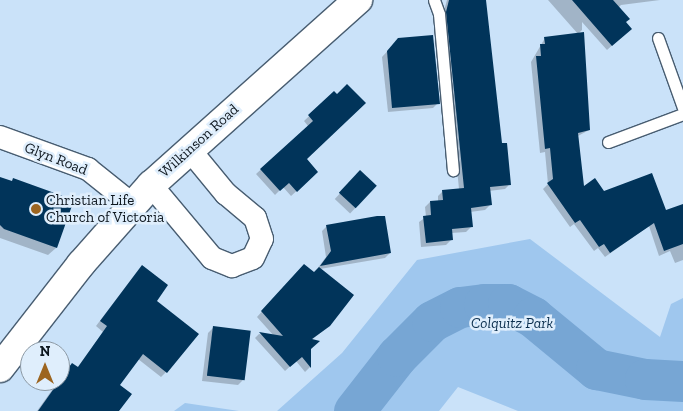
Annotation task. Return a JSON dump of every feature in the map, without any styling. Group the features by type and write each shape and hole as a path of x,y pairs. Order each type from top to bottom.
{"main road":[{"name":"Wilkinson Road","path":"0,368 81,264 151,185 188,149 358,0"}],"street":[{"name":"Glyn Road","path":"0,137 88,169 133,205"},
{"path":"151,185 212,258 232,266 252,258 262,239 255,218 226,194 188,149"}],"lane":[{"path":"434,0 439,14 453,170"},
{"path":"658,38 683,108"},
{"path":"608,142 683,114"}],"green space":[{"name":"Colquitz Park","path":"530,239 660,337 671,304 683,298 683,411 518,411 458,387 439,411 277,411 342,353 417,260"},
{"path":"185,403 239,411 174,411"}],"building":[{"path":"449,0 486,0 502,143 507,143 511,185 490,187 492,205 471,208 473,227 452,229 453,240 426,243 423,216 431,215 430,201 443,200 442,190 464,188 446,12"},
{"path":"572,0 613,0 630,19 626,22 632,29 612,46"},
{"path":"584,32 590,130 578,133 584,186 595,178 604,191 652,173 666,210 683,204 683,244 664,251 654,223 610,253 604,244 599,247 580,220 575,223 547,183 553,179 550,148 545,149 536,56 541,56 540,44 545,44 544,37"},
{"path":"433,35 440,104 392,108 387,51 398,38"},
{"path":"347,84 366,103 307,159 318,172 297,192 289,183 280,191 260,169 313,121 308,115 334,91 337,94"},
{"path":"360,170 377,186 356,208 339,193"},
{"name":"Christian Life Church of Victoria","path":"0,177 12,181 13,178 74,200 57,248 4,229 0,225"},
{"path":"385,216 391,253 320,266 331,251 326,225"},
{"path":"304,264 314,272 319,267 354,295 330,326 312,339 320,341 311,349 311,368 302,357 290,367 259,332 283,336 261,311"},
{"path":"142,265 168,285 157,301 199,334 167,373 143,354 120,385 132,394 119,411 38,411 52,391 70,391 70,366 72,363 78,367 107,326 100,321"},
{"path":"213,326 251,331 245,380 207,376"}],"waterway":[{"path":"354,411 397,356 432,321 460,307 484,304 508,304 533,317 596,369 645,379 683,381"}],"place":[{"name":"Christian Life Church of Victoria","path":"36,209"}]}
